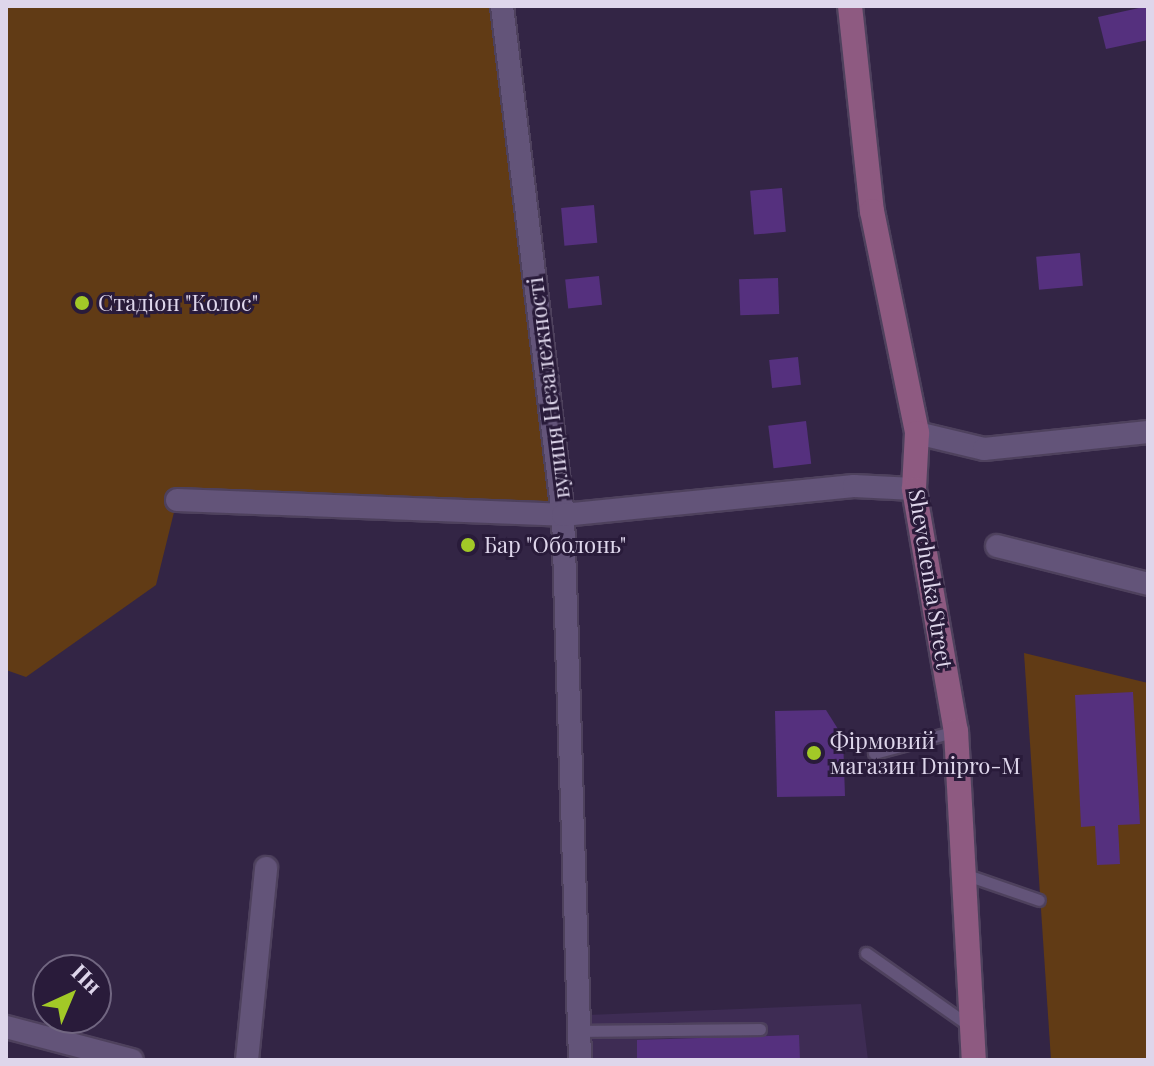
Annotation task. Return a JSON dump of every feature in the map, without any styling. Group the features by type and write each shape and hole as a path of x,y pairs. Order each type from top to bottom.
{"main road":[{"name":"Shevchenka Street","path":"850,6 872,211 917,433 914,489 956,731 959,872 974,1060"}],"street":[{"name":"вулиця Незалежності","path":"502,6 563,515 580,1060"},
{"path":"917,433 984,449 1148,432"},
{"path":"177,500 563,515 854,486 914,489"},
{"path":"997,546 1148,584"},
{"path":"247,1060 266,868"},
{"path":"6,1027 132,1060"}],"lane":[{"path":"874,753 956,731"},
{"path":"959,872 1039,900"},
{"path":"866,953 970,1026"},
{"path":"579,1031 760,1029"}],"shaded area":[{"path":"6,6 502,6 563,515 177,500 156,585 26,677 6,670"},
{"path":"1024,653 1148,683 1148,1060 1051,1060"},
{"path":"861,1004 868,1060 589,1060 587,1015"}],"building":[{"path":"1148,6 1148,40 1106,49 1098,17"},
{"path":"782,188 786,232 754,235 750,191"},
{"path":"594,205 597,243 564,246 561,208"},
{"path":"1080,253 1083,286 1039,290 1036,257"},
{"path":"599,276 602,305 568,308 565,280"},
{"path":"778,278 779,314 740,315 739,279"},
{"path":"798,357 801,385 772,388 769,360"},
{"path":"806,421 811,464 774,468 768,426"},
{"path":"1133,692 1140,824 1118,825 1120,864 1097,865 1095,826 1081,827 1075,695"},
{"path":"826,710 843,737 845,796 777,797 775,711"},
{"path":"799,1035 800,1060 637,1060 637,1040"}],"place":[{"name":"Стадіон \"Колос\"","path":"82,303"},
{"name":"Бар \"Оболонь\"","path":"468,545"},
{"name":"Фірмовий магазин Dnipro-M","path":"814,753"}]}
